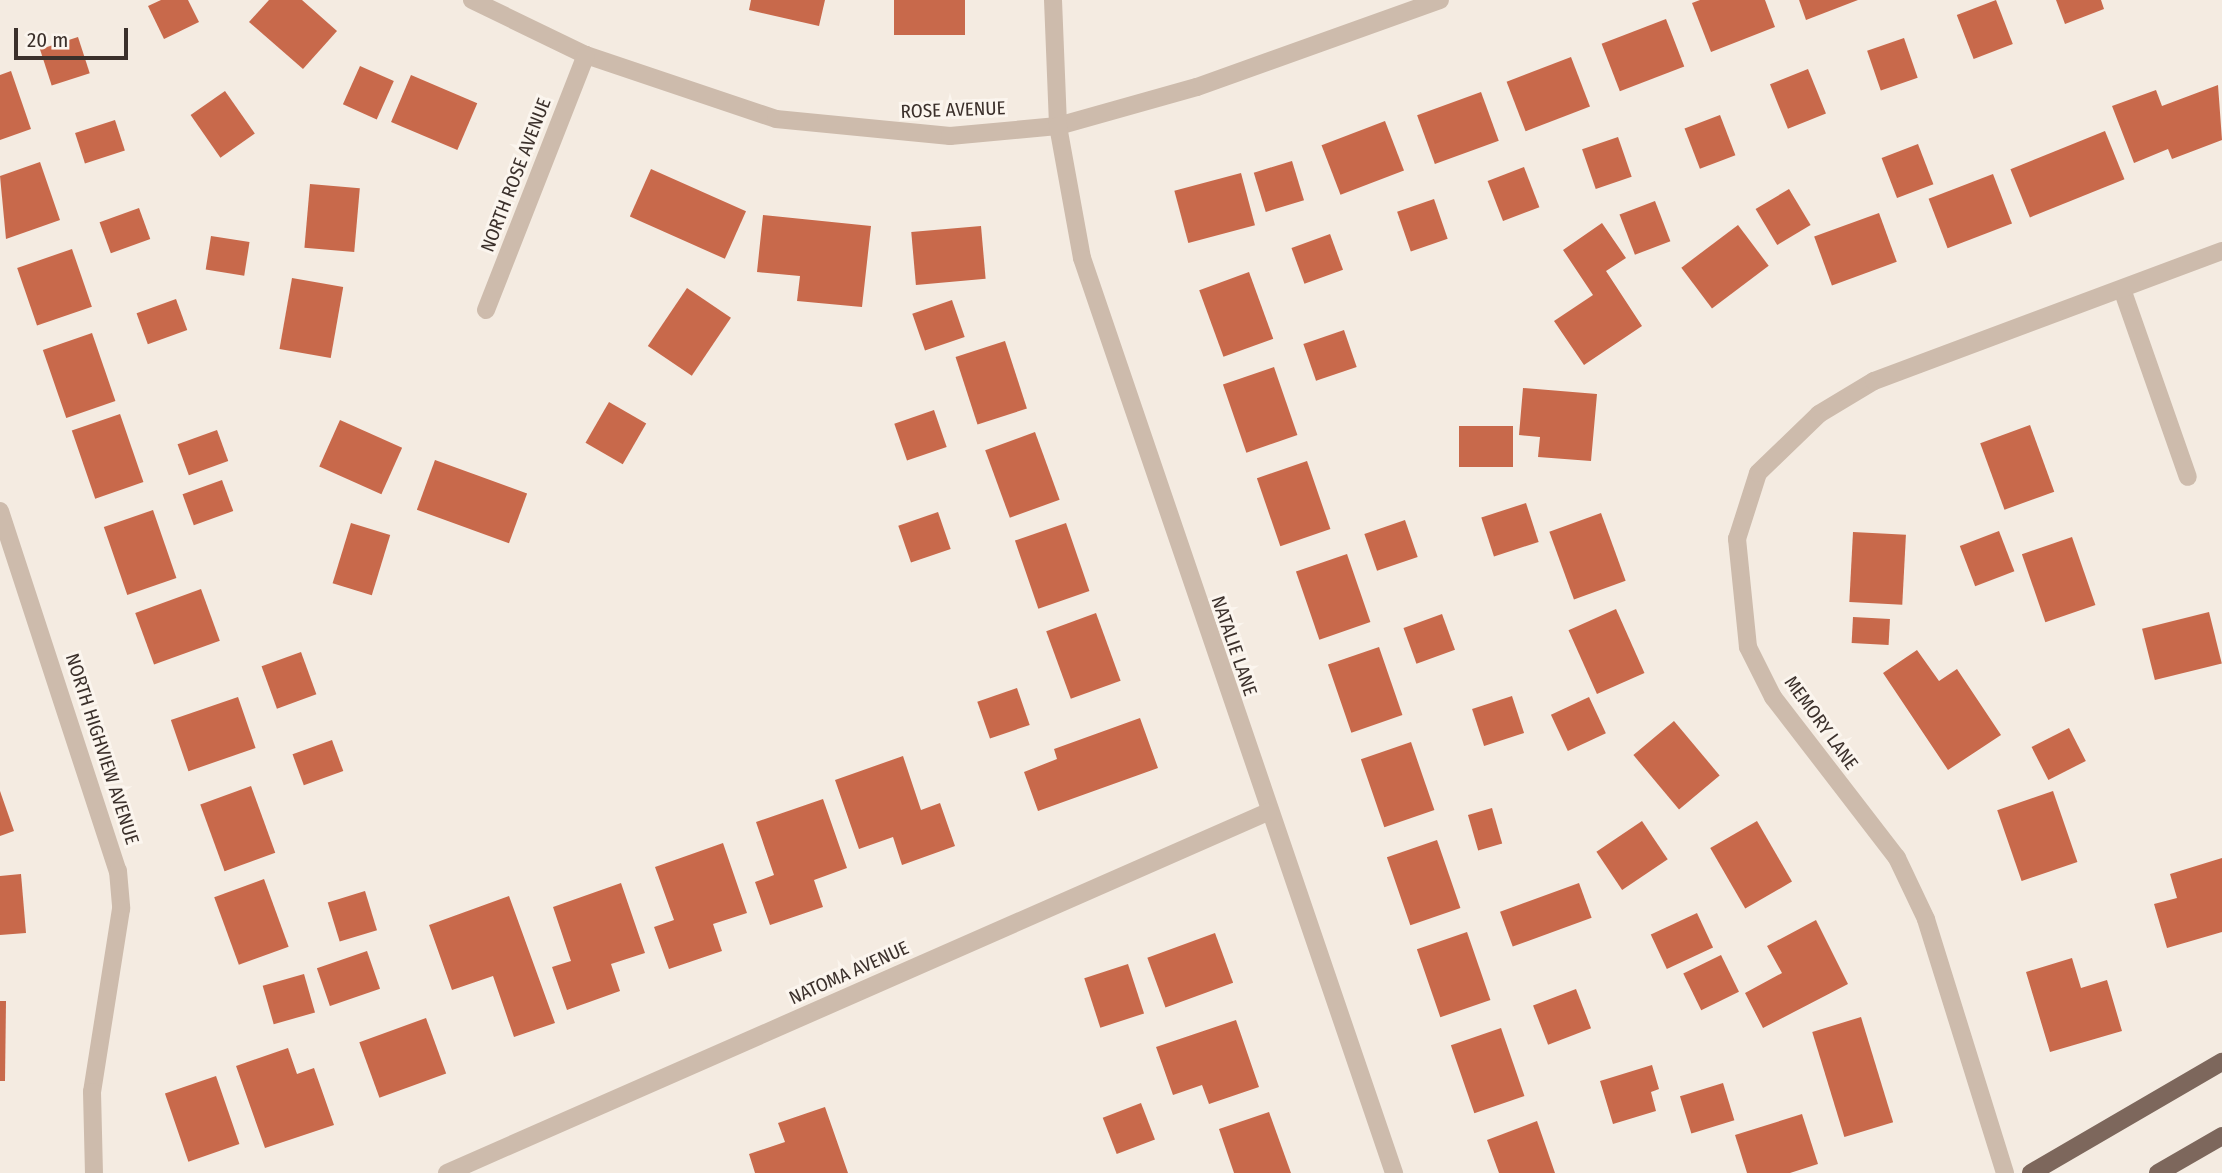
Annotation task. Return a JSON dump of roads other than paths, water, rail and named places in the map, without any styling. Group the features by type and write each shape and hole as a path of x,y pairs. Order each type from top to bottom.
{"main road":[{"path":"2031,1173 2222,1062"},
{"path":"2158,1173 2222,1136"}],"street":[{"name":"ROSE AVENUE","path":"472,0 586,55 776,120 854,132 950,136 1058,126 1197,87 1440,0"},
{"name":"NATALIE LANE","path":"1053,0 1058,126 1082,257 1268,812 1394,1173"},
{"name":"NORTH ROSE AVENUE","path":"486,310 586,55"},
{"name":"MEMORY LANE","path":"2005,1173 1926,919 1897,858 1780,706 1748,647 1737,539 1758,472 1819,414 1874,381 2222,251"},
{"path":"2122,289 2188,477"},
{"name":"NORTH HIGHVIEW AVENUE","path":"0,511 118,871 121,909 92,1092 94,1173"},
{"name":"NATOMA AVENUE","path":"447,1173 1268,812"}]}
